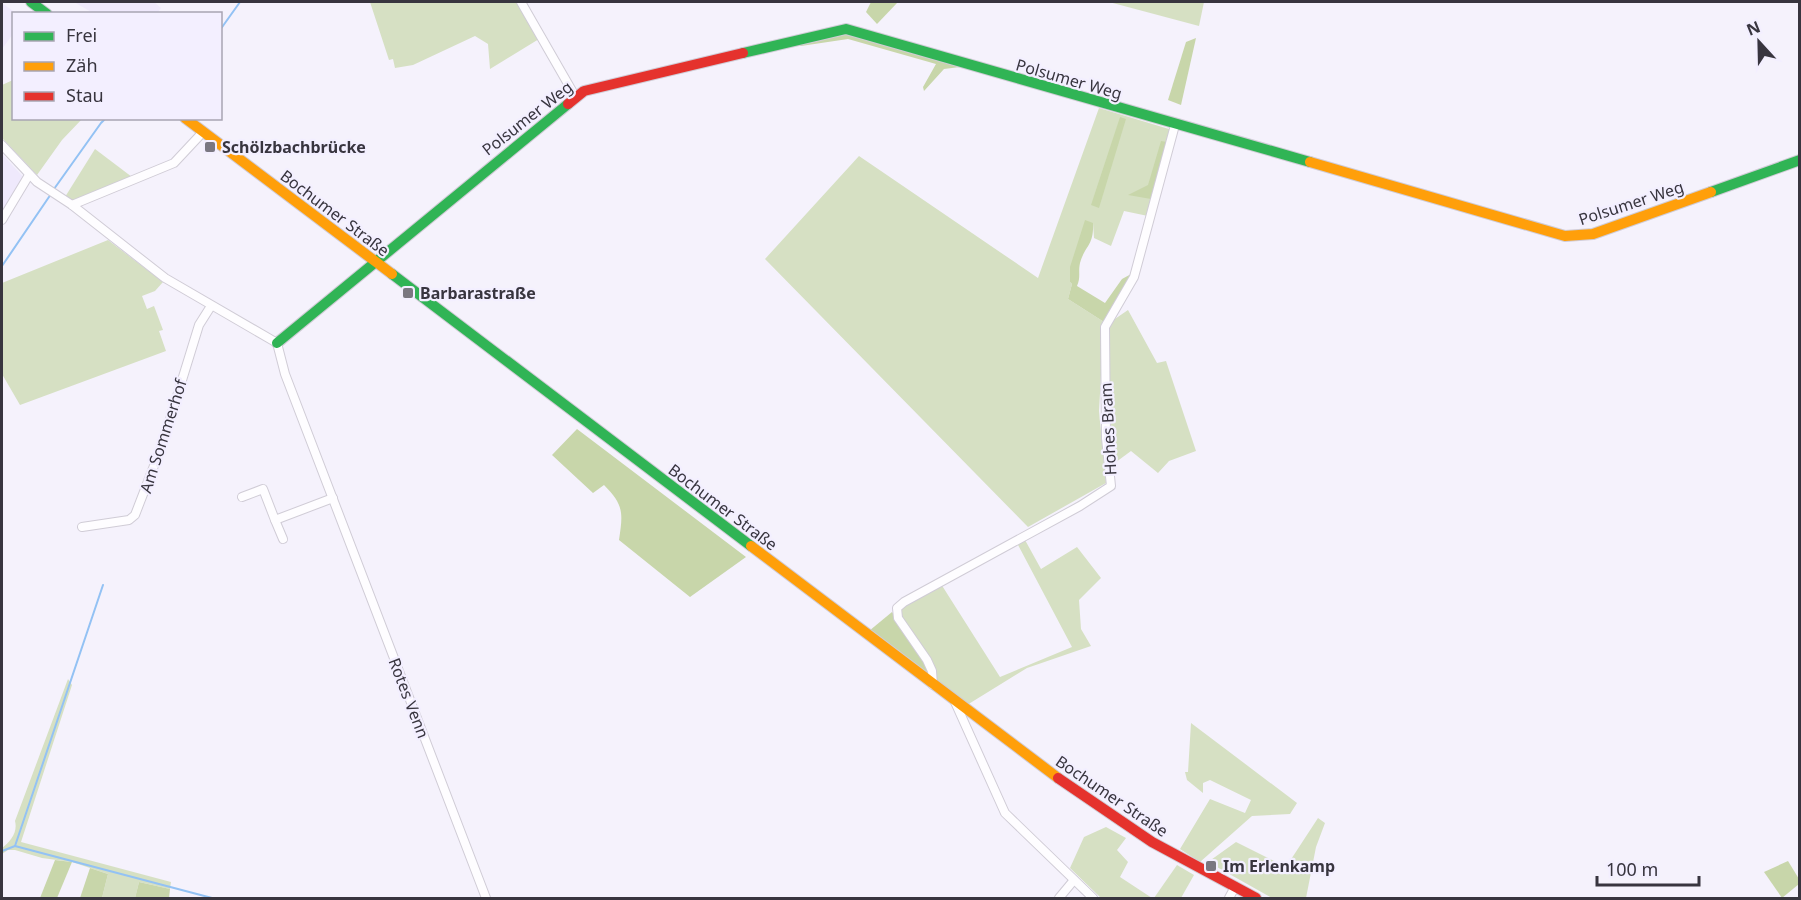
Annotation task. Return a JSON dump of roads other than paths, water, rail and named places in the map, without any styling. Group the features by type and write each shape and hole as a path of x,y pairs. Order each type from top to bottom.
{"street":[{"path":"30,2 44,12"},
{"path":"522,2 575,96"},
{"name":"Polsumer Weg","path":"374,262 575,96 584,91 846,29 1571,237 1593,234 1800,160"},
{"name":"Bochumer Straße","path":"188,120 1081,796 1152,842 1256,898"},
{"name":"Hohes Bram","path":"933,685 932,671 898,618 897,608 904,602 1080,506 1111,486 1106,438 1105,327 1134,277 1175,125"},
{"path":"72,205 174,163 203,132"},
{"path":"2,145 29,175 63,198 165,278 277,344 374,262"},
{"path":"2,220 29,175"},
{"name":"Am Sommerhof","path":"82,527 129,520 135,515 162,445 199,325 211,306"},
{"name":"Rotes Venn","path":"277,344 285,374 486,898"},
{"path":"242,497 263,489 283,539"},
{"path":"275,520 333,498"},
{"path":"955,702 1005,813 1093,898"},
{"path":"1059,898 1074,880"},
{"path":"1229,898 1235,887"}],"waterway":[{"path":"222,27 240,2"},
{"path":"54,189 104,120"},
{"path":"2,266 51,194"},
{"path":"15,846 103,585"},
{"path":"2,851 15,846 212,898"}],"place":[{"name":"Schölzbachbrücke","path":"210,147"},
{"name":"Barbarastraße","path":"408,293"},
{"name":"Im Erlenkamp","path":"1211,866"}]}
